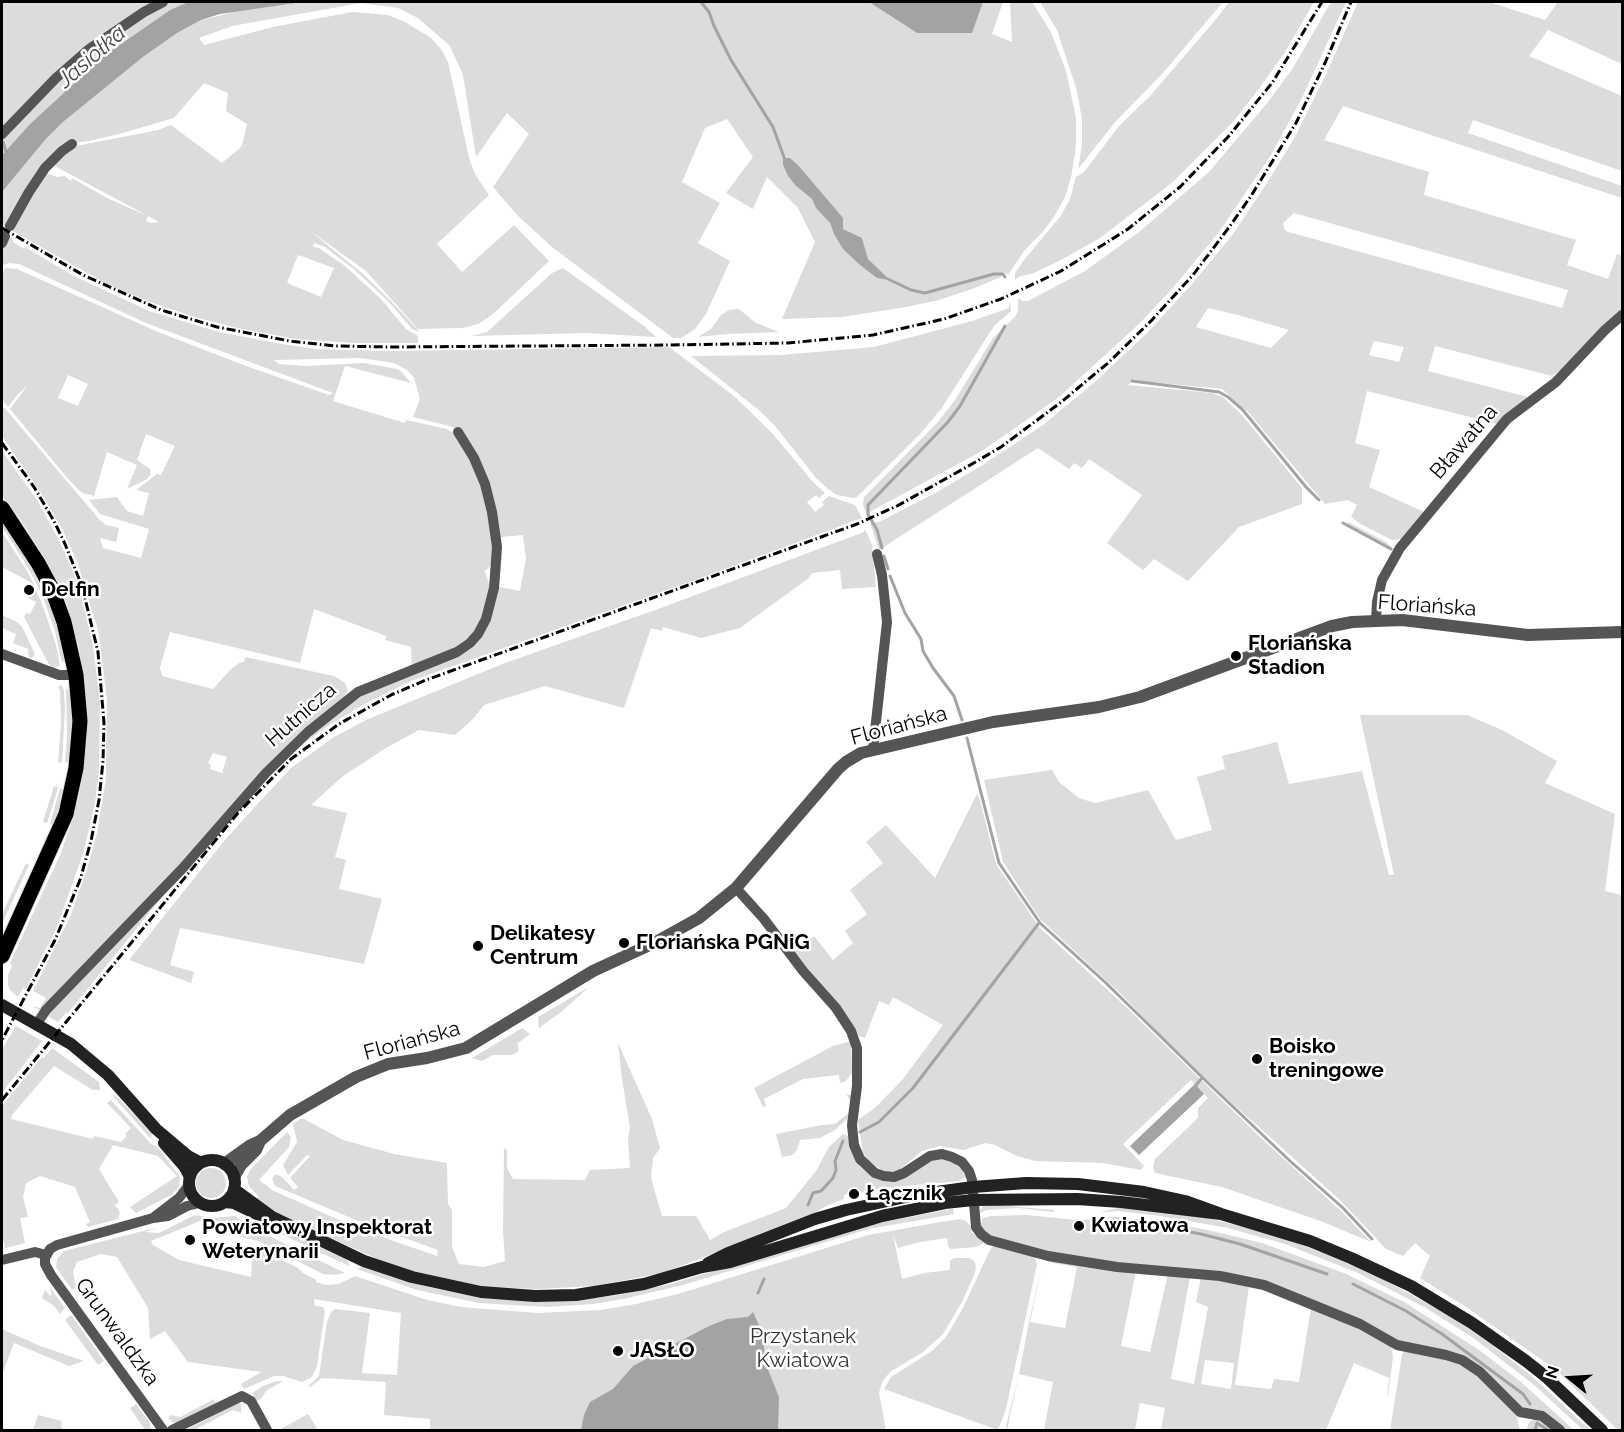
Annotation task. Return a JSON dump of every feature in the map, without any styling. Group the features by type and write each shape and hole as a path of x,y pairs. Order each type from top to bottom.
{"main road":[{"path":"2,508 25,541 52,589 64,622 76,675 80,721 78,751 66,814 2,956"},
{"path":"2,1005 71,1044 93,1061 156,1129 188,1156 201,1163"},
{"path":"156,1129 189,1181 192,1195 200,1203 210,1206 225,1202 234,1203 262,1216 272,1217"},
{"path":"189,1181 192,1172 201,1163 213,1160 224,1164 234,1183 272,1217 350,1255 436,1284 502,1294 556,1296 598,1292 662,1280 702,1267 730,1262 882,1215 945,1203 973,1200 1077,1199 1221,1214"},
{"path":"225,1202 234,1183"},
{"path":"702,1267 728,1253 834,1213 915,1195 973,1187 1026,1184 1105,1186 1144,1192 1185,1201 1274,1229 1332,1249 1381,1271 1472,1323 1532,1366 1602,1431"}],"street":[{"path":"2,134 56,78 88,50 144,12 163,2"},
{"path":"6,235 45,168 72,144"},
{"name":"Bławatna","path":"1376,621 1382,580 1398,550 1507,419 1556,382 1605,330 1623,315"},
{"name":"Hutnicza","path":"36,1025 46,1010 182,869 266,773 308,732 364,689 457,652 478,634 486,619 494,588 497,547 492,512 484,484 474,458 458,432"},
{"path":"873,749 887,622 884,586 877,554"},
{"name":"Floriańska","path":"224,1164 260,1141 290,1116 356,1077 388,1065 466,1048 593,970 656,942 699,918 736,888 842,765 873,749 993,722 1110,705 1140,697 1332,626 1352,622 1427,622 1528,635 1623,632"},
{"path":"2,654 59,675 76,675"},
{"path":"736,888 764,919 851,1030 857,1048 857,1086 852,1125 854,1145 863,1164 879,1175 894,1177 936,1154 957,1158 966,1166 971,1176 977,1229 982,1236 1048,1256 1117,1267 1220,1276 1257,1283 1351,1320 1399,1346 1446,1355 1466,1362 1480,1372 1520,1412 1542,1416 1560,1431"},
{"name":"Floriańska","path":"234,1183 241,1166 256,1150 260,1141"},
{"path":"153,1218 179,1198 189,1181"},
{"path":"2,1260 35,1252 46,1255 57,1245 153,1218 168,1216 187,1206 200,1203"},
{"name":"Grunwaldzka","path":"46,1255 45,1264 51,1275 163,1431"},
{"path":"172,1431 243,1396 251,1401 267,1431"}],"green space":[{"path":"2,2 157,2 142,10 2,131"},
{"path":"167,2 188,2 170,10 105,55 30,124 2,155 2,138 91,51"},
{"path":"303,2 869,2 917,33 971,33 983,2 1003,2 992,34 1012,42 1010,2 1032,2 1051,32 1066,71 1076,118 1076,146 1071,178 1065,197 1045,229 1024,251 1008,275 1004,272 1001,277 972,289 939,300 906,307 842,317 782,319 815,242 798,208 767,177 753,209 726,193 753,157 727,119 705,128 682,182 720,203 698,243 730,261 706,314 695,329 681,338 673,338 552,247 519,217 493,187 529,134 507,113 476,157 463,75 450,46 418,18 398,8 361,3 232,26 199,38 204,45 273,27 352,12 388,15 405,22 431,38 441,49 448,62 469,158 475,174 489,195 437,244 462,272 514,225 549,261 493,314 478,324 463,328 418,329 366,271 309,230 363,274 390,300 420,332 412,329 389,302 356,271 325,247 314,243 313,247 319,248 345,266 381,299 406,329 418,336 418,343 354,343 296,339 198,318 147,301 105,283 11,230 44,172 57,177 65,176 71,181 72,178 107,198 147,216 51,164 71,147 158,130 171,125 222,163 242,146 247,124 226,111 228,93 204,83 174,118 119,134 70,143 33,182 2,237 2,192 63,122 143,57 177,33 201,20 239,11","holes":["790,158 842,218 843,229 862,238 868,259 889,279 877,277 860,265 834,234 830,223 812,199 788,176 783,165","148,216 159,222 150,223 146,221","298,255 334,268 321,297 287,283"]},
{"path":"1040,2 1223,2 1163,73 1116,121 1078,169 1082,145 1082,120 1077,91 1057,30"},
{"path":"1229,2 1314,2 1285,52 1233,122 1173,182 1100,238 1063,259 1015,280 1015,273 1024,260 1060,217 1070,199 1076,177 1084,172 1119,126 1150,96"},
{"path":"1331,2 1346,2 1302,98 1271,155 1219,232 1172,289 1140,323 1058,398 982,451 866,514 863,505 864,497 937,423 955,400 993,338 1015,317 1018,311 1018,298 1028,301 1085,271 1139,232 1209,172 1268,102 1293,68"},
{"path":"1358,2 1489,2 1545,20 1558,2 1622,2 1622,64 1548,30 1529,56 1622,96 1622,171 1473,120 1468,133 1622,186 1622,198 1343,106 1324,140 1429,172 1424,195 1576,240 1567,265 1608,279 1617,254 1622,256 1622,311 1568,366 1552,376 1435,346 1428,371 1528,397 1498,424 1367,391 1355,443 1380,450 1369,487 1424,512 1403,539 1392,540 1359,523 1351,517 1357,505 1348,500 1325,504 1248,412 1222,389 1135,379 1128,385 1212,393 1223,397 1242,415 1302,488 1302,504 1239,527 1188,581 1154,559 1143,570 1107,543 1142,495 1089,459 1082,468 1074,463 1069,469 1038,448 879,550 870,523 879,522 937,492 1043,425 1096,381 1148,332 1233,234 1295,137","holes":["1294,213 1568,290 1562,308 1285,231 1283,223","1208,308 1289,330 1271,348 1196,327","1374,341 1404,347 1399,362 1369,355"]},
{"path":"8,236 24,249 25,247 72,275 149,311 219,332 288,345 317,349 391,351 669,347 734,396 772,433 825,493 819,498 816,495 807,502 815,512 824,505 822,502 829,496 855,505 862,518 411,681 366,703 331,724 303,744 268,775 305,737 361,695 383,684 454,657 474,642 485,628 492,611 500,559 502,556 499,587 520,591 526,558 523,535 501,537 502,550 500,549 496,517 489,490 463,435 458,429 413,417 420,399 414,378 407,370 394,363 360,358 274,360 279,364 305,366 364,363 397,369 411,383 345,366 333,401 405,423 406,420 447,429 457,435 469,454 483,488 494,530 495,561 485,571 491,590 484,617 477,631 464,645 412,667 411,647 385,640 386,636 314,609 300,663 170,632 160,668 162,676 213,689 230,670 244,662 245,657 334,676 345,683 348,691 339,703 272,763 163,886 41,1011 32,1006 40,1008 46,998 33,991 70,917 97,833 106,778 107,700 99,634 77,561 41,493 2,436 2,405 99,519 106,525 119,528 116,542 100,538 103,548 141,558 149,529 100,514 89,500 117,497 127,511 143,516 149,493 136,490 157,474 161,475 175,446 146,434 137,460 150,469 151,474 147,479 127,489 137,465 107,452 94,496 82,493 69,480 10,409 27,386 8,407 2,400 2,270 17,269 158,332 329,395 333,393 146,323 19,264 3,265 2,247","holes":["68,375 88,384 78,406 58,398","213,753 227,757 222,773 210,769 211,765 208,763"]},
{"path":"563,268 656,337 586,333 472,336 487,332 552,273"},
{"path":"1010,300 1011,311 994,326 941,409 920,434 857,497 853,498 837,495 828,489 816,478 775,426 760,411 691,356 781,355 874,347 972,321 1009,308"},
{"path":"739,309 756,323 779,332 698,337 711,329 721,315 729,310"},
{"path":"2,451 37,500 73,571 93,645 100,702 99,771 95,803 84,851 57,927 26,989 23,988 18,997 8,985 8,975 12,966 10,963 60,855 70,827 79,796 84,766 87,709 80,653 67,604 42,553 2,496"},
{"path":"2,520 24,553 49,603 65,659 62,664 55,631 41,592 2,527"},
{"path":"1348,522 1386,542 1395,550 1346,526"},
{"path":"865,529 872,545 876,587 842,589 840,570 812,573 809,578 740,628 701,638 663,627 662,631 651,628 624,708 545,686 484,705 473,719 455,735 419,730 343,776 311,805 347,813 335,857 346,860 339,889 382,899 364,964 180,928 170,965 194,972 191,983 129,960 224,841 262,799 291,768 334,737 368,719 505,663 658,609 864,532"},
{"path":"2,532 29,574 43,606 56,645 60,665 58,667 52,667 48,663 24,617 26,613 30,614 36,602 28,598 32,583 2,567"},
{"path":"2,615 22,627 35,654 32,658 29,657 28,649 13,643 16,634 2,628"},
{"path":"60,685 64,691 65,709 62,763 58,762 61,723 60,689 58,688"},
{"path":"66,687 71,694 72,717 69,763 65,762"},
{"path":"1360,715 1467,715 1502,730 1557,761 1545,783 1615,814 1605,891 1622,895 1622,1430 1618,1430 1555,1369 1420,1278 1430,1256 1415,1243 1403,1256 1386,1249 1340,1200 1223,1095 1121,994 1040,919 1003,862 984,780 1052,770 1059,782 1079,798 1095,803 1148,790 1176,840 1212,830 1197,777 1225,769 1222,756 1277,742 1289,784 1362,771 1389,875 1394,875"},
{"path":"54,786 58,787 47,823 43,822"},
{"path":"60,788 64,790 55,822 52,825 50,824"},
{"path":"977,794 996,864 1040,928 1124,1005 1371,1242 1323,1222 1222,1187 1155,1173 1153,1166 1155,1159 1198,1118 1198,1108 1208,1098 1191,1080 1123,1144 1144,1166 1141,1170 1103,1163 1035,1161 985,1143 964,1150 940,1146 922,1151 899,1170 890,1172 880,1169 869,1161 863,1153 858,1120 876,1107 903,1079 943,1025 893,997 889,1005 879,1001 865,1038 859,1036 794,952 814,936 833,960 853,943 845,931 867,914 850,890 883,863 866,842 886,825 935,878"},
{"path":"26,863 29,865 2,924 2,914"},
{"path":"189,864 68,1013 58,1022 49,1017 48,1015"},
{"path":"589,987 561,1012 539,1028 538,1017"},
{"path":"16,1026 42,1041 2,1093 2,1049"},
{"path":"522,1028 530,1034 517,1044 518,1052 511,1055 493,1055 482,1061 472,1058"},
{"path":"851,1041 852,1073 845,1082 840,1083 839,1075 803,1079 764,1099 766,1106 763,1107 754,1088 833,1046"},
{"path":"618,1043 652,1119 660,1148 653,1158 651,1178 662,1216 696,1216 710,1240 724,1232 786,1208 816,1171 829,1147 843,1134 848,1136 860,1167 877,1179 927,1161 944,1158 958,1164 966,1177 960,1181 884,1188 857,1193 857,1191 844,1195 844,1199 806,1218 663,1273 594,1286 538,1289 486,1287 415,1272 382,1261 279,1215 257,1200 258,1196 249,1186 247,1177 250,1170 287,1132 291,1137 289,1147 259,1180 272,1190 359,1229 437,1256 438,1250 363,1223 275,1186 272,1178 276,1174 294,1190 298,1187 290,1178 310,1156 307,1155 288,1175 283,1165 297,1142 293,1124 304,1119 343,1140 394,1154 447,1163 448,1204 452,1210 452,1247 459,1264 484,1267 505,1261 504,1148 507,1150 507,1168 513,1179 585,1180 590,1170 630,1168 628,1140 630,1127"},
{"path":"52,1048 99,1082 100,1090 93,1090 54,1066 11,1119 93,1139 94,1136 121,1142 131,1128 107,1103 111,1100 151,1144 160,1150 180,1177 179,1186 173,1194 136,1213 130,1207 177,1176 158,1156 113,1145 99,1169 119,1202 115,1205 120,1212 118,1219 88,1227 86,1224 90,1222 75,1187 40,1176 26,1183 23,1197 28,1217 20,1218 25,1243 2,1249 5,1247 2,1236 2,1106"},
{"path":"111,1094 118,1098 152,1134 151,1139"},
{"path":"846,1094 853,1096 850,1109 850,1100"},
{"path":"849,1113 848,1118 835,1130 820,1138 800,1140 797,1150 792,1155 782,1157 776,1134 835,1124"},
{"path":"211,1168 217,1169 225,1177 225,1189 217,1197 211,1198 205,1197 197,1189 196,1183 197,1177 205,1169"},
{"path":"983,1206 1054,1210 1054,1212 1018,1208 987,1210 979,1213"},
{"path":"1122,1207 1208,1218 1247,1228 1289,1240 1384,1280 1450,1316 1492,1345 1533,1377 1590,1430 1583,1430 1533,1384 1472,1337 1424,1307 1358,1273 1285,1244 1228,1228 1160,1216 1118,1211 1100,1212"},
{"path":"953,1209 954,1214 869,1229 683,1285 593,1304 545,1307 479,1303 417,1290 357,1269 363,1266 428,1287 489,1299 536,1301 588,1299 670,1284 864,1226"},
{"name":"Przystanek Kwiatowa","path":"195,1215 213,1218 235,1216 257,1230 345,1273 323,1274 258,1241 234,1235 232,1227 205,1219 151,1241 153,1245 179,1260 251,1277 253,1245 298,1268 316,1282 326,1285 339,1284 355,1276 427,1300 461,1307 537,1313 601,1310 636,1304 678,1294 868,1235 960,1219 966,1221 973,1229 971,1232 984,1243 976,1247 951,1249 947,1238 898,1248 893,1235 902,1279 924,1273 950,1270 950,1261 954,1258 969,1258 976,1266 962,1302 943,1334 923,1352 890,1372 882,1382 879,1393 886,1430 430,1430 430,1419 384,1415 386,1382 322,1378 310,1387 308,1386 319,1376 327,1322 331,1312 335,1309 370,1313 362,1373 397,1375 401,1313 314,1299 315,1306 323,1307 325,1311 317,1366 312,1377 302,1382 283,1376 274,1376 244,1389 241,1384 261,1372 188,1362 165,1331 150,1339 148,1308 117,1257 101,1254 77,1262 73,1271 78,1287 72,1290 56,1267 57,1259 64,1251 151,1229 157,1228 145,1232 159,1233"},
{"path":"249,1215 344,1258 348,1261 349,1266 262,1225"},
{"path":"1026,1215 1078,1220 1076,1227 1080,1228 1081,1220 1114,1217 1157,1221 1208,1230 1262,1243 1344,1273 1406,1303 1479,1350 1521,1382 1574,1430 1564,1430 1519,1406 1483,1370 1403,1344 1312,1301 1177,1270 1069,1256 1001,1241 983,1230 980,1223 982,1219 990,1216"},
{"path":"995,1246 1034,1256 1037,1264 1006,1409 998,1430 884,1389 891,1377 932,1351 946,1337 963,1308 988,1254"},
{"path":"1053,1259 1136,1271 1121,1346 1150,1352 1168,1274 1190,1277 1171,1379 1194,1384 1208,1307 1196,1302 1201,1277 1249,1286 1235,1385 1271,1389 1274,1379 1299,1382 1311,1308 1343,1319 1391,1346 1393,1357 1387,1396 1389,1378 1354,1363 1326,1430 1161,1430 1165,1408 1140,1403 1135,1430 1044,1430 1053,1382 1019,1374 1043,1260 1030,1322 1065,1328 1077,1267 1052,1263","holes":["1205,1360 1234,1363 1231,1389 1201,1384"]},
{"path":"48,1285 65,1308 60,1314 54,1306 42,1298 45,1290 50,1296 52,1294"},
{"path":"71,1315 104,1361 98,1365 65,1320"},
{"path":"2,1329 40,1346 84,1361 69,1366 14,1343 2,1375"},
{"path":"1404,1351 1447,1359 1471,1368 1516,1414 1520,1430 1390,1430"},
{"path":"1019,1374 1007,1430 1006,1426"},
{"path":"277,1381 283,1381 266,1391 261,1399 256,1401 252,1393"},
{"path":"214,1399 216,1403 177,1423 168,1419 170,1415 180,1417"},
{"path":"238,1403 241,1404 241,1413 233,1410 194,1430 186,1430"},
{"path":"136,1404 150,1423 151,1430 145,1430 130,1408"},
{"path":"308,1414 318,1430 279,1430"},
{"path":"38,1415 62,1421 61,1427 64,1430 33,1430"},
{"path":"1536,1418 1553,1430 1526,1430 1529,1422"}],"shaded area":[{"path":"188,2 303,2 220,14 201,20 177,33 143,57 63,122 2,192 2,155 30,124 105,55 170,10"},
{"path":"869,2 983,2 972,33 917,33"},
{"path":"783,158 790,158 798,165 843,218 843,229 862,238 868,259 890,280 877,278 843,249 830,223 816,208 812,199 788,176 783,165"},
{"path":"1195,1084 1204,1094 1139,1155 1130,1146"},
{"path":"753,1312 763,1334 765,1362 779,1397 778,1430 581,1430 590,1402 613,1389 633,1366 709,1326 727,1319 748,1317"}],"waterway":[{"path":"701,2 709,12 731,60 773,127 785,160"},
{"path":"3,142 7,155"},
{"path":"888,279 911,290 925,293 994,274 1003,274 1005,277"},
{"path":"882,548 877,530 868,514 868,505 948,422 960,406 1005,326"},
{"path":"1132,381 1219,392 1228,397 1242,409 1319,500"},
{"path":"1343,523 1391,549"},
{"path":"884,556 888,569"},
{"path":"890,576 905,613 921,639 923,651 954,696 962,720"},
{"path":"967,738 999,863 1040,923 1106,983 1290,1161 1343,1208 1372,1239"},
{"path":"860,1132 879,1122 913,1088 1039,923"},
{"path":"1196,1085 1202,1078"},
{"path":"808,1205 813,1193 821,1191 833,1178 836,1170 835,1161 843,1141"},
{"path":"1115,1219 1201,1234 1240,1244 1327,1274"},
{"path":"758,1293 764,1279"},
{"path":"1353,1284 1406,1311 1442,1334 1523,1394 1530,1404"},
{"path":"1535,1430 1537,1423 1548,1430"}],"railway":[{"path":"2,228 83,275 161,310 217,327 290,341 335,346 392,347 672,345 788,343 873,335 944,319 1001,299 1061,271 1128,229 1180,187 1228,137 1272,83 1322,2"},
{"path":"2,1100 238,813 291,759 339,724 391,695 426,680 857,524 897,506 1001,447 1060,403 1108,363 1151,321 1193,275 1230,226 1296,123 1351,2"},
{"path":"2,443 34,487 54,521 82,586 98,652 104,723 99,800 80,880 55,940 2,1040"}],"place":[{"name":"Delfin","path":"29,590"},
{"name":"Floriańska Stadion","path":"1236,656"},
{"name":"Floriańska PGNiG","path":"624,943"},
{"name":"Delikatesy Centrum","path":"478,946"},
{"name":"Boisko treningowe","path":"1257,1059"},
{"name":"Łącznik","path":"854,1194"},
{"name":"Kwiatowa","path":"1079,1226"},
{"name":"Powiatowy Inspektorat Weterynarii","path":"190,1240"},
{"name":"JASŁO","path":"618,1351"}],"water label":[{"name":"Jasiołka","path":"92,57"}]}
